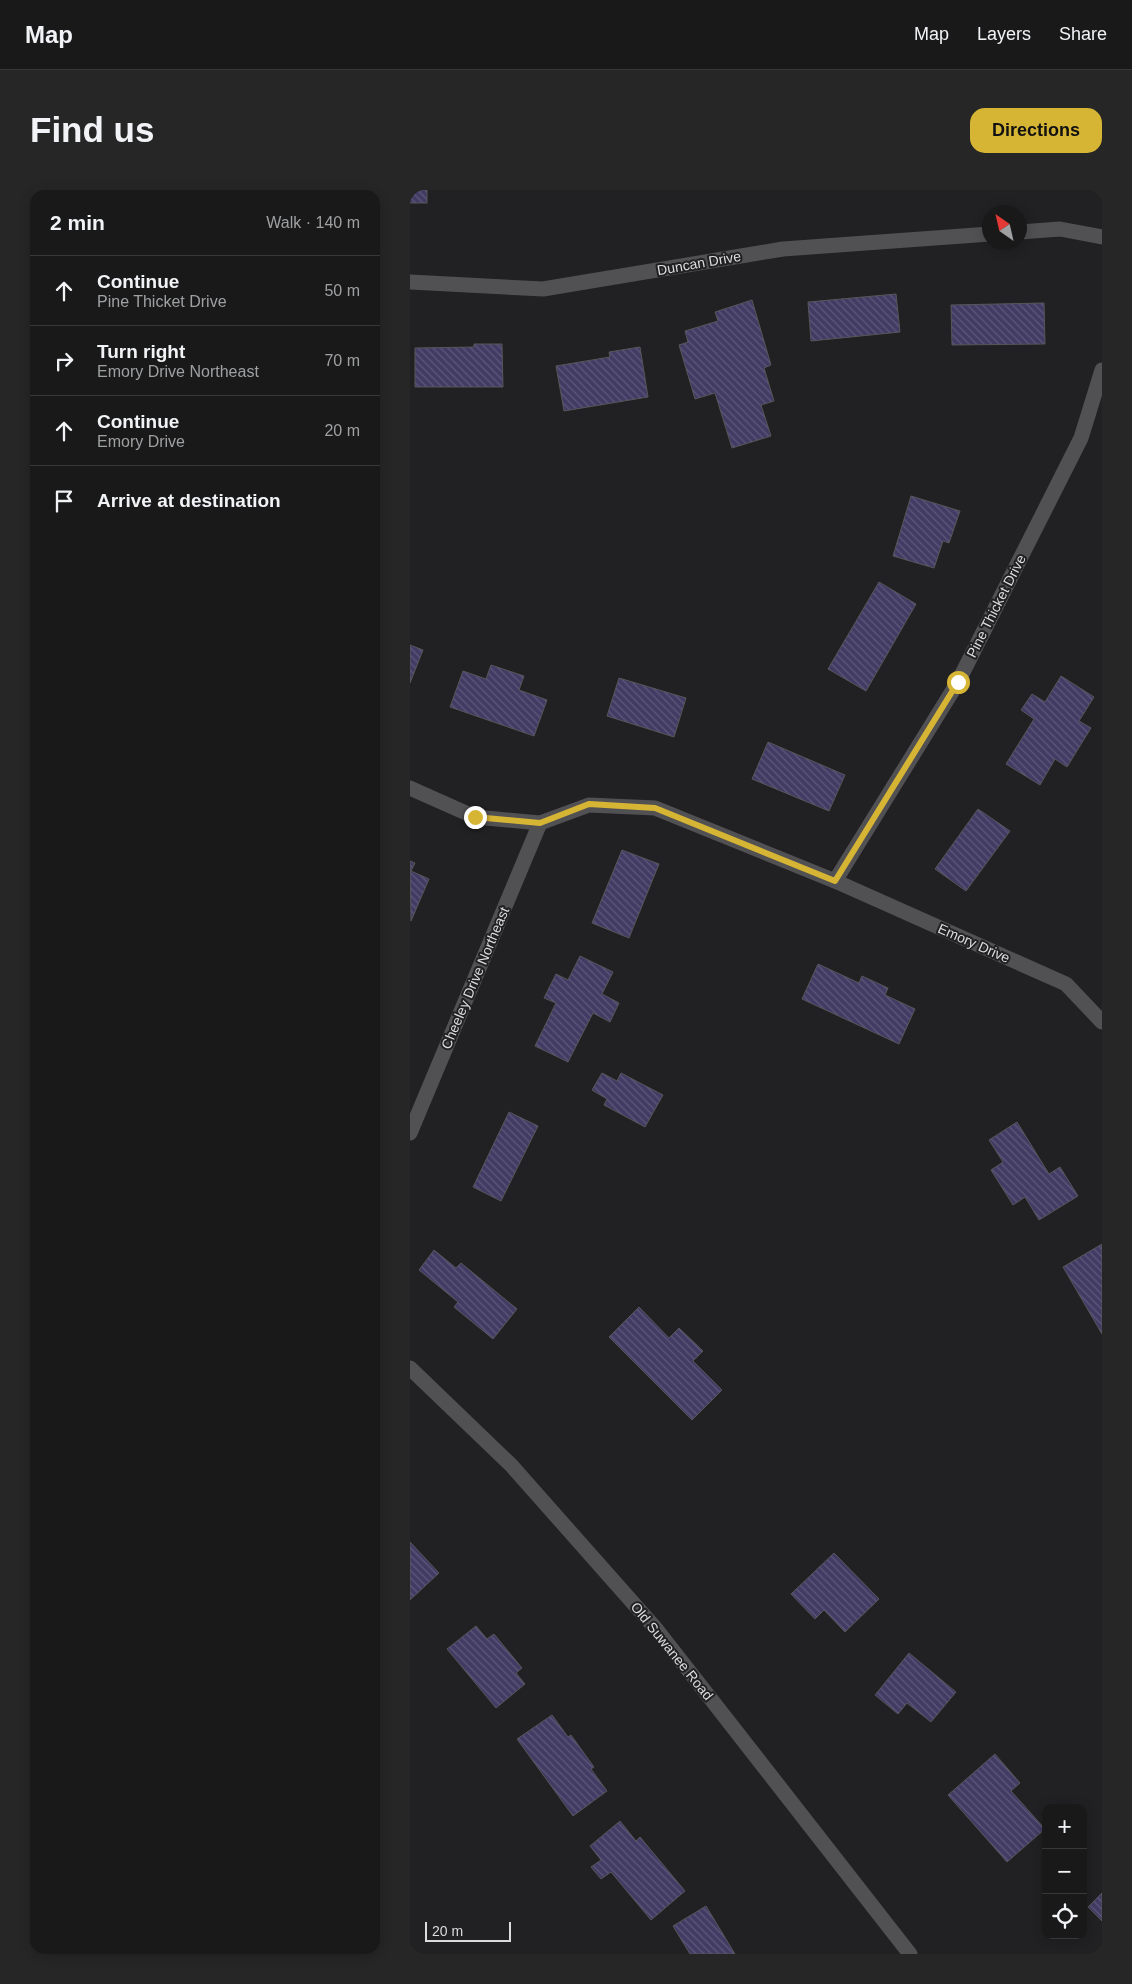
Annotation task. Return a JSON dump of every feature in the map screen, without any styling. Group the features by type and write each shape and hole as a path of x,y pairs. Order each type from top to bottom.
{"street":[{"path":"1027,231 1060,229 1102,237"},
{"name":"Duncan Drive","path":"410,282 544,289 783,248 982,235"},
{"name":"Pine Thicket Drive","path":"835,881 958,682 1081,438 1102,370"},
{"path":"410,788 475,817 540,823"},
{"name":"Emory Drive","path":"540,823 589,804 655,808 835,881 1066,984 1102,1022"},
{"name":"Cheeley Drive Northeast","path":"410,1133 540,823"},
{"name":"Old Suwanee Road","path":"410,1368 511,1465 657,1630 910,1954"}],"building":[{"path":"410,190 427,190 427,203 410,203"},
{"path":"896,294 900,332 811,341 808,302"},
{"path":"752,300 771,365 764,368 774,401 761,405 771,436 732,448 715,393 695,399 679,345 688,342 685,331 718,321 715,312"},
{"path":"1044,303 1045,344 952,345 951,305"},
{"path":"474,344 502,344 503,387 415,387 415,348 474,347"},
{"path":"640,347 648,397 564,411 556,366 610,357 609,352"},
{"path":"911,496 960,511 949,543 943,541 934,568 893,556"},
{"path":"879,582 916,604 866,691 828,669"},
{"path":"410,645 423,650 410,683"},
{"path":"491,665 524,676 519,690 547,700 534,736 450,707 463,671 486,679"},
{"path":"1061,676 1094,697 1079,721 1091,728 1067,767 1055,759 1040,785 1006,764 1034,719 1021,710 1032,694 1045,702"},
{"path":"619,678 686,698 674,737 607,716"},
{"path":"768,742 845,775 829,811 752,779"},
{"path":"978,809 1010,831 966,891 935,869"},
{"path":"622,850 659,864 629,938 592,923"},
{"path":"410,861 415,863 411,871 429,879 411,921"},
{"path":"580,956 613,972 602,994 619,1003 610,1022 593,1013 568,1062 535,1046 556,1003 544,998 556,974 568,980"},
{"path":"818,964 859,983 862,976 888,988 885,995 915,1009 899,1044 802,999"},
{"path":"602,1073 617,1081 621,1073 663,1095 645,1127 604,1105 607,1099 592,1090"},
{"path":"509,1112 538,1126 501,1201 473,1187"},
{"path":"1017,1122 1049,1174 1060,1167 1078,1196 1039,1220 1025,1197 1013,1205 991,1170 1003,1162 989,1140"},
{"path":"1102,1244 1102,1334 1063,1267"},
{"path":"434,1250 456,1268 461,1263 517,1309 493,1339 454,1307 458,1302 419,1270"},
{"path":"639,1307 669,1338 679,1328 703,1351 693,1361 722,1390 692,1420 609,1337"},
{"path":"410,1542 439,1573 410,1600"},
{"path":"834,1553 879,1599 845,1632 824,1610 815,1619 791,1594"},
{"path":"476,1626 487,1639 494,1634 522,1668 516,1673 525,1684 496,1708 447,1649"},
{"path":"909,1653 956,1692 931,1722 907,1703 898,1714 875,1695"},
{"path":"552,1715 568,1737 571,1735 594,1767 591,1769 607,1791 573,1816 517,1739"},
{"path":"995,1754 1020,1783 1011,1791 1042,1826 1042,1832 1007,1862 948,1795"},
{"path":"620,1821 636,1841 640,1837 685,1891 651,1920 611,1872 601,1879 591,1867 601,1860 590,1846"},
{"path":"1102,1893 1102,1921 1088,1907"},
{"path":"706,1906 735,1954 690,1954 673,1926"}],"route":[{"path":"475,817 540,823 589,804 655,808 835,881 958,682"}]}
